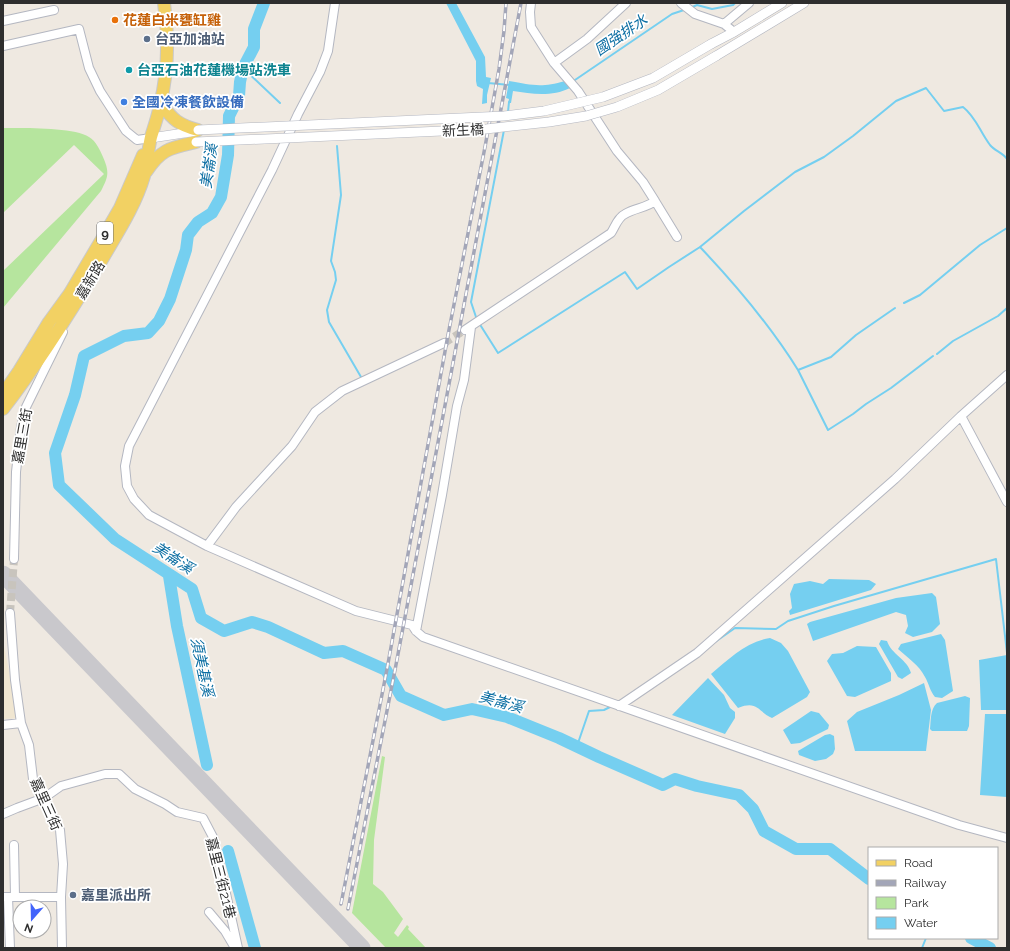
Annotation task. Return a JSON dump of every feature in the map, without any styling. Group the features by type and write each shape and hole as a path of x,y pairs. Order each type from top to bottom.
{"main road":[{"name":"嘉新路","path":"3,394 49,322 70,294 120,208 151,138 161,104 167,59 164,3"},
{"path":"144,176 154,161 163,152 197,136 174,120 161,104"},
{"name":"嘉新路","path":"3,409 26,379 77,300 120,229 144,176 151,138"}],"street":[{"path":"335,3 328,51 320,72 298,114 272,170 129,446 125,459 125,473 127,486 138,505 156,519 207,546 356,611 412,625 416,631 423,636 952,822 1007,838"},
{"path":"531,3 531,27 554,63 578,91 617,151 642,182 676,237"},
{"path":"554,63 587,39 626,3"},
{"path":"681,3 695,14 724,24 734,32"},
{"path":"724,24 749,3"},
{"name":"新生橋","path":"197,136 504,116 544,111 603,97 652,78 782,3"},
{"name":"新生橋","path":"197,136 486,129 586,116 658,90 804,3"},
{"path":"3,21 54,10"},
{"path":"3,46 79,29 88,68 126,131 137,140 197,136"},
{"path":"416,631 457,406 464,380 473,325 611,233 624,214 650,205 655,201"},
{"name":"嘉里三街","path":"14,559 16,472 21,427 26,407 77,300"},
{"path":"207,546 236,508 292,446 315,412 342,391 444,343"},
{"path":"619,706 696,653 895,480 961,416 1007,375"},
{"path":"961,416 1007,502"},
{"name":"嘉里三街","path":"10,613 15,680 21,723 29,745 33,779 60,830 63,864 61,897 62,948"},
{"path":"3,725 21,723"},
{"name":"嘉里三街21巷","path":"44,798 61,786 105,774 119,774 135,789 165,804 177,812 203,818 214,839 238,948"},
{"path":"3,814 44,798"},
{"path":"10,948 9,897 14,845"},
{"path":"9,897 61,897"},
{"path":"209,912 225,931 235,948"}],"shaded area":[{"path":"3,641 15,702 18,718 3,719"}],"green space":[{"path":"3,128 72,131 89,137 96,143 103,157 107,167 107,178 101,191 3,308 3,271 104,174 74,145 3,213"},
{"path":"382,756 385,757 374,840 373,884 383,892 403,919 394,933 398,937 407,925 409,927 408,929 426,948 386,948 352,913"}],"water":[{"path":"446,3 456,3 485,57 486,77 491,78 487,95 487,103 482,104 483,89 477,86 476,61"},
{"path":"509,81 530,85 549,85 565,81 570,88 549,94 513,91 511,103 508,103 509,99 506,98"},
{"path":"829,579 869,580 876,584 871,590 790,615 789,611 792,608 790,594 794,584 810,581 823,584"},
{"path":"932,593 936,597 940,624 932,632 913,637 905,633 908,626 906,615 896,612 813,641 807,624 896,598"},
{"path":"941,634 945,640 953,691 942,698 935,697 920,669 898,649 901,644"},
{"path":"770,638 781,643 788,651 810,692 807,697 772,718 754,706 750,705 738,708 711,674 731,657 746,647 761,640"},
{"path":"881,640 887,641 892,650 907,664 911,673 902,679 898,677 879,644"},
{"path":"857,646 876,647 891,673 891,681 855,697 847,696 827,661 832,654 843,653"},
{"path":"1007,655 1007,710 981,710 979,660"},
{"path":"708,678 724,695 730,708 735,712 735,718 725,734 672,715"},
{"path":"924,683 931,710 926,751 855,751 847,721 857,712"},
{"path":"965,696 970,698 969,726 967,731 932,731 930,729 933,708 937,703"},
{"path":"811,711 819,713 829,725 828,729 800,743 791,744 783,730"},
{"path":"985,714 1007,714 1007,797 980,795"},
{"path":"830,734 834,736 835,749 833,754 826,759 815,761 799,755 798,751 825,735"}],"waterway":[{"name":"美崙溪","path":"264,3 254,29 254,47 243,68 239,96 229,116 228,155 221,197 212,213 198,222 188,235 186,250 170,299 159,321 148,333 124,336 84,356 75,395 55,453 59,485 115,539 192,589 201,618 224,631 252,622 268,627 324,653 343,651 386,670 401,696 444,715 472,709 507,717 559,738 663,785 675,779 697,786 739,795 753,809 764,831 796,849 830,849 868,878"},
{"name":"國強排水","path":"690,8 697,5 712,9 733,5 735,3"},
{"name":"國強排水","path":"572,82 672,14 684,10"},
{"path":"243,68 280,103"},
{"name":"國強排水","path":"488,83 510,85"},
{"path":"479,323 498,353 625,272 637,289 700,247 795,172 824,157 853,136 896,101 926,88 944,111 963,107 975,120 990,145 1007,159"},
{"path":"508,112 509,102"},
{"path":"477,320 471,302 504,130"},
{"path":"337,146 341,195 331,261 336,280 327,310 329,322 361,377"},
{"path":"904,303 920,295 980,245 1007,228"},
{"path":"700,247 752,306 776,337 798,370 831,357 856,335 895,308"},
{"path":"937,354 953,341 998,316 1007,308"},
{"path":"798,370 828,430 891,388 933,356"},
{"path":"715,642 735,628 776,629 788,621 834,606 996,559 1007,653"},
{"name":"須美基溪","path":"169,576 177,626 207,765"},
{"path":"577,746 589,711 604,710 610,707"},
{"name":"須美基溪","path":"228,851 255,948"},
{"path":"922,948 926,939"},
{"name":"美崙溪","path":"973,939 990,948"}],"taxiway":[{"path":"3,574 362,948"}],"tunnel":[{"path":"444,343 465,330"},
{"path":"10,613 14,559"}],"railway":[{"path":"341,904 387,669 448,335 485,147 499,69 506,3"},
{"path":"348,909 395,670 521,3"}],"place":[{"name":"花蓮白米甕缸雞","path":"115,20"},
{"name":"台亞加油站","path":"147,39"},
{"name":"台亞石油花蓮機場站洗車","path":"129,70"},
{"name":"全國冷凍餐飲設備","path":"124,102"},
{"name":"嘉里派出所","path":"73,895"}]}
